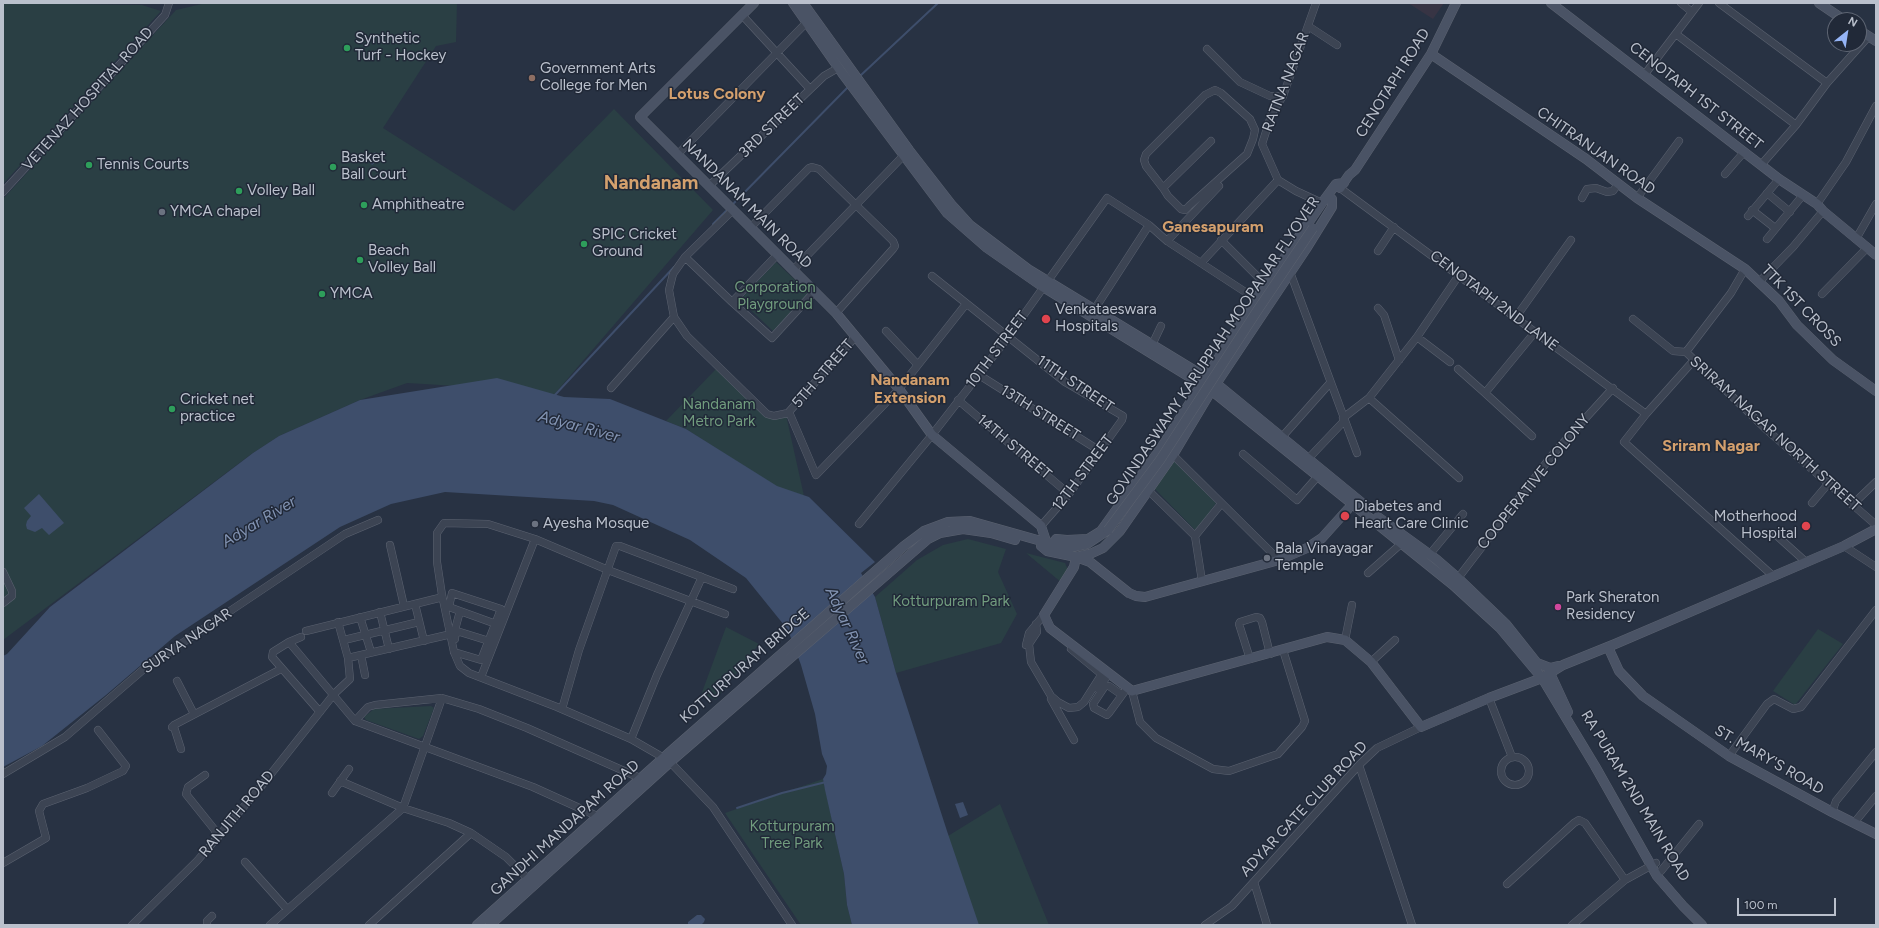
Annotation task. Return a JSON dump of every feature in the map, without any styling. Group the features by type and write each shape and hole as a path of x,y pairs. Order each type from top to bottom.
{"main road":[{"path":"742,15 754,3"},
{"path":"793,3 838,68 906,153 970,225 1046,284 1214,387 1282,437 1307,460 1386,523 1430,554 1500,628 1542,678 1656,867 1657,876 1702,925"},
{"path":"803,3 906,153"},
{"name":"CENOTAPH ROAD","path":"1344,182 1350,168 1426,52 1451,3"},
{"name":"CENOTAPH ROAD","path":"1042,542 1088,539 1101,531 1157,454 1256,299 1322,203 1336,184 1344,182 1355,170 1431,54 1456,3"},
{"name":"CENOTAPH 1ST STREET","path":"1551,3 1779,179 1817,204 1823,211 1856,239 1876,254"},
{"path":"1819,3 1832,12"},
{"name":"NANDANAM MAIN ROAD","path":"742,15 640,117 751,226 836,313 899,389 932,435 1041,526"},
{"name":"CHITRANJAN ROAD","path":"1431,54 1586,159 1637,198 1745,269"},
{"name":"GOVINDASWAMY KARUPPIAH MOOPANAR FLYOVER","path":"1042,542 1064,548 1083,546 1108,530 1160,460 1257,311 1344,182"},
{"path":"1076,557 1090,554 1103,548 1120,531 1173,455 1214,387 1332,207 1332,199"},
{"name":"TTK 1ST CROSS","path":"1745,269 1779,301 1797,326 1833,360 1876,391"},
{"path":"1046,284 1094,310 1152,345 1214,387 1318,476 1388,533 1455,581 1506,624 1537,663 1550,668 1563,665 1608,648 1772,575 1844,546 1876,529"},
{"path":"1041,526 1042,542 1047,551 1076,557 1090,562 1136,596 1156,594 1279,560 1307,548 1322,538 1348,509"},
{"name":"KOTTURPURAM BRIDGE","path":"670,757 896,559 924,531 952,521 982,524 1042,542"},
{"path":"1386,523 1388,533"},
{"path":"1076,557 1074,567 1044,615 1050,628 1127,691 1270,654 1327,637 1345,640 1371,662 1421,727"},
{"name":"ST. MARY'S ROAD","path":"1608,648 1619,671 1643,696 1729,756 1876,834"},
{"name":"ADYAR GATE CLUB ROAD","path":"1421,727 1489,698 1542,678 1563,665"},
{"name":"RA PURAM 2ND MAIN ROAD","path":"1550,673 1575,727 1656,867 1678,894 1708,925"},
{"name":"GANDHI MANDAPAM ROAD","path":"477,925 640,778 670,757"},
{"name":"GANDHI MANDAPAM ROAD","path":"490,925 670,757"}],"street":[{"name":"VETENAZ HOSPITAL ROAD","path":"3,192 165,15 169,3"},
{"name":"RATNA NAGAR","path":"1278,180 1262,144 1272,113 1283,96 1316,3"},
{"path":"1680,3 1692,12"},
{"path":"1644,74 1699,3"},
{"path":"1719,3 1827,83"},
{"path":"742,15 810,89"},
{"path":"678,154 806,23"},
{"path":"1308,26 1337,45"},
{"path":"1676,34 1796,125"},
{"path":"1761,164 1796,125 1827,83 1873,38"},
{"path":"1207,49 1240,82 1270,96 1283,96"},
{"name":"3RD STREET","path":"709,186 824,76 838,68"},
{"path":"1215,90 1221,93 1250,119 1255,130 1252,144 1247,154 1184,210 1176,205 1146,166 1144,160 1146,154 1209,91 1215,90"},
{"path":"1817,204 1846,162 1876,106"},
{"path":"1255,130 1266,131"},
{"path":"1163,188 1211,141"},
{"path":"1637,198 1679,141"},
{"path":"1252,144 1262,144"},
{"path":"1725,174 1744,152"},
{"path":"793,270 906,153"},
{"path":"751,226 809,168 812,167 819,169 893,241 895,246 836,313"},
{"path":"1775,228 1750,213 1779,179"},
{"path":"1201,263 1278,180 1296,191 1322,203"},
{"name":"CENOTAPH 2ND LANE","path":"1344,182 1394,227 1613,388 1646,414"},
{"path":"1582,198 1587,189 1603,189 1607,192 1613,191 1618,184"},
{"path":"1167,241 1219,186"},
{"path":"1767,192 1790,212"},
{"path":"1767,239 1803,195"},
{"name":"10TH STREET","path":"859,524 932,435 1008,337 1107,198 1149,225"},
{"path":"1856,239 1876,204"},
{"path":"611,388 674,316 669,290 673,274 686,257 733,210"},
{"path":"1759,282 1793,247 1823,211"},
{"path":"1094,310 1149,225 1167,241 1256,299"},
{"path":"1378,251 1394,227"},
{"path":"1221,240 1266,284"},
{"path":"1516,317 1571,240"},
{"path":"1822,294 1867,248"},
{"path":"732,302 778,254"},
{"path":"686,257 732,302 772,338 815,291"},
{"path":"1686,352 1732,293 1745,269"},
{"path":"1290,272 1343,420 1357,453"},
{"path":"1307,460 1343,420 1369,398 1417,337 1459,275"},
{"name":"11TH STREET","path":"932,276 1065,382 1122,415 1123,418"},
{"path":"789,412 816,475 899,389 966,304"},
{"path":"1378,308 1384,315 1399,360"},
{"name":"5TH STREET","path":"674,316 687,336 767,414 774,416 789,412 856,336"},
{"name":"SRIRAM NAGAR NORTH STREET","path":"1633,320 1673,351 1686,352 1767,430 1876,526"},
{"path":"1152,345 1161,326"},
{"path":"886,331 918,364"},
{"path":"1485,393 1535,332"},
{"path":"1417,337 1450,362"},
{"path":"1694,360 1646,414 1624,442 1772,575"},
{"path":"1458,369 1532,436"},
{"name":"13TH STREET","path":"979,375 1100,451"},
{"path":"1282,437 1330,383"},
{"name":"COOPERATIVE COLONY","path":"1455,581 1553,454 1613,388"},
{"path":"1369,398 1459,478"},
{"name":"14TH STREET","path":"958,400 1069,494"},
{"name":"12TH STREET","path":"1041,526 1069,494 1123,418"},
{"path":"1242,454 1297,500 1318,476"},
{"path":"1173,455 1279,560"},
{"path":"1852,505 1876,482"},
{"path":"1812,503 1828,484"},
{"path":"1148,490 1196,536 1202,581"},
{"path":"1196,536 1221,504"},
{"path":"1430,554 1463,514"},
{"name":"SURYA NAGAR","path":"3,774 65,737 145,668 345,534 378,520"},
{"path":"725,614 608,570 534,539 488,524 444,524 440,527 437,533 437,562 442,595 460,666 469,673 562,709 670,757 713,807 792,925"},
{"path":"1776,535 1806,562"},
{"path":"481,677 508,612 534,539"},
{"path":"1368,573 1402,543"},
{"path":"390,545 404,606"},
{"path":"562,709 579,650 618,545 733,589"},
{"path":"1844,546 1876,567"},
{"path":"3,572 12,591 12,596 3,603"},
{"path":"631,739 690,601 695,595 702,577"},
{"path":"456,653 481,660 496,624 500,610 499,607 452,593 449,607 496,624"},
{"path":"306,630 416,604 439,598 442,595"},
{"path":"416,604 424,641"},
{"path":"1345,640 1352,605"},
{"path":"1729,756 1766,704 1774,700 1792,709 1801,707 1876,610"},
{"path":"380,612 389,649"},
{"path":"453,634 460,612"},
{"path":"1044,615 1028,644 1031,662 1051,696 1069,708 1078,707 1084,702 1103,671"},
{"path":"360,617 371,652"},
{"path":"1250,659 1239,624 1240,622 1256,617 1260,618 1262,622 1270,654"},
{"path":"338,622 348,658 460,632 489,641"},
{"path":"344,640 419,622"},
{"path":"1074,740 1056,706 1031,668 1027,658 1026,639 1028,633 1037,627 1042,627 1103,671"},
{"path":"301,637 289,642 273,652 272,657 320,712"},
{"path":"1371,662 1395,640"},
{"path":"289,642 355,721 533,787 597,816"},
{"path":"1127,691 1140,722 1156,738 1212,769 1229,770 1278,754 1302,727 1305,721 1283,650"},
{"path":"361,655 365,675"},
{"name":"RANJITH ROAD","path":"132,925 197,861 334,694 350,679 348,658"},
{"path":"181,749 174,727 172,728 194,714 281,669"},
{"path":"1090,699 1103,671"},
{"path":"177,681 194,714"},
{"path":"355,721 368,707 442,698 479,709 527,728 640,778"},
{"path":"270,925 403,808 426,747 442,698"},
{"path":"1489,698 1512,757"},
{"name":"ADYAR GATE CLUB ROAD","path":"1206,925 1232,906 1377,748 1421,727"},
{"path":"3,864 46,838 39,811 42,804 87,788 123,771 126,766 98,730"},
{"path":"1832,812 1836,801 1876,752"},
{"path":"1512,757 1517,757 1525,761 1529,770 1526,780 1518,785 1505,782 1500,774 1504,761 1512,757"},
{"path":"1359,766 1412,925"},
{"path":"332,793 349,769"},
{"path":"205,776 188,787 186,794 214,829 218,837"},
{"path":"340,781 403,808 449,823 471,833 506,857 528,879"},
{"path":"1854,823 1876,796"},
{"path":"1507,884 1579,820 1585,823 1625,880"},
{"path":"1572,925 1625,880 1656,867 1699,824"},
{"path":"370,925 471,833"},
{"path":"245,862 287,909"},
{"path":"1254,882 1267,925"},
{"path":"207,925 207,921 212,916"}],"shaded area":[{"path":"1408,3 1444,3 1433,19"}],"green space":[{"path":"3,3 142,5 161,11 3,184"},
{"name":"YMCA","path":"206,3 457,3 456,42 436,46 383,128 514,211 614,109 713,210 551,398 457,386 407,383 360,400 279,436 250,455 3,640 3,199 176,10"},
{"name":"Corporation Playground","path":"776,262 809,293 773,331 740,300"},
{"name":"Nandanam Metro Park","path":"716,369 766,417 786,415 804,496 777,487 686,429 666,421"},
{"path":"1173,460 1216,503 1196,531 1154,488"},
{"name":"Kotturpuram Park","path":"968,539 1006,549 998,572 1017,614 1001,643 896,673 875,597 917,560 943,545"},
{"path":"1026,553 1065,563 1069,572 1062,583"},
{"path":"726,627 759,644 716,700 701,695"},
{"path":"1818,629 1843,644 1795,705 1773,691"},
{"path":"431,706 434,708 423,736 419,739 366,720 364,717 374,709"},
{"name":"Kotturpuram Tree Park","path":"823,779 844,874 847,905 852,925 801,925 725,813"},
{"path":"1000,804 1049,925 973,925 943,839"}],"water":[{"path":"375,152 380,158 372,165 367,159"},
{"name":"Adyar River","path":"497,378 564,397 610,399 686,429 777,486 809,497 875,562 861,573 875,597 896,673 979,925 852,925 847,905 844,874 823,779 826,774 827,766 822,754 815,714 801,665 788,630 746,578 690,540 613,505 594,501 445,492 391,504 340,527 175,636 106,695 42,746 3,767 3,656 7,654 50,607 253,453 279,436 360,400"},
{"path":"39,494 64,523 49,535 42,528 35,532 27,529 26,525 31,516 24,508"},
{"path":"963,802 968,815 960,818 955,804"},
{"path":"697,915 701,915 705,919 704,922 701,925 688,925 688,922"}],"waterway":[{"path":"860,76 938,3"},
{"path":"734,203 849,86"},
{"path":"713,224 726,211"},
{"path":"554,396 674,267"},
{"path":"737,808 782,793 826,782"}],"place":[{"name":"Synthetic Turf - Hockey","path":"347,48"},
{"name":"Government Arts College for Men","path":"532,78"},
{"name":"Tennis Courts","path":"89,165"},
{"name":"Basket Ball Court","path":"333,167"},
{"name":"Volley Ball","path":"239,191"},
{"name":"Amphitheatre","path":"364,205"},
{"name":"YMCA chapel","path":"162,212"},
{"name":"SPIC Cricket Ground","path":"584,244"},
{"name":"Beach Volley Ball","path":"360,260"},
{"name":"YMCA","path":"322,294"},
{"name":"Venkataeswara Hospitals","path":"1046,319"},
{"name":"Cricket net practice","path":"172,409"},
{"name":"Diabetes and Heart Care Clinic","path":"1345,516"},
{"name":"Ayesha Mosque","path":"535,524"},
{"name":"Motherhood Hospital","path":"1806,526"},
{"name":"Bala Vinayagar Temple","path":"1267,558"},
{"name":"Park Sheraton Residency","path":"1558,607"}],"district":[{"name":"Lotus Colony","path":"717,94"},
{"name":"Nandanam","path":"651,183"},
{"name":"Ganesapuram","path":"1213,227"},
{"name":"Nandanam Extension","path":"910,389"},
{"name":"Sriram Nagar","path":"1711,446"}]}
